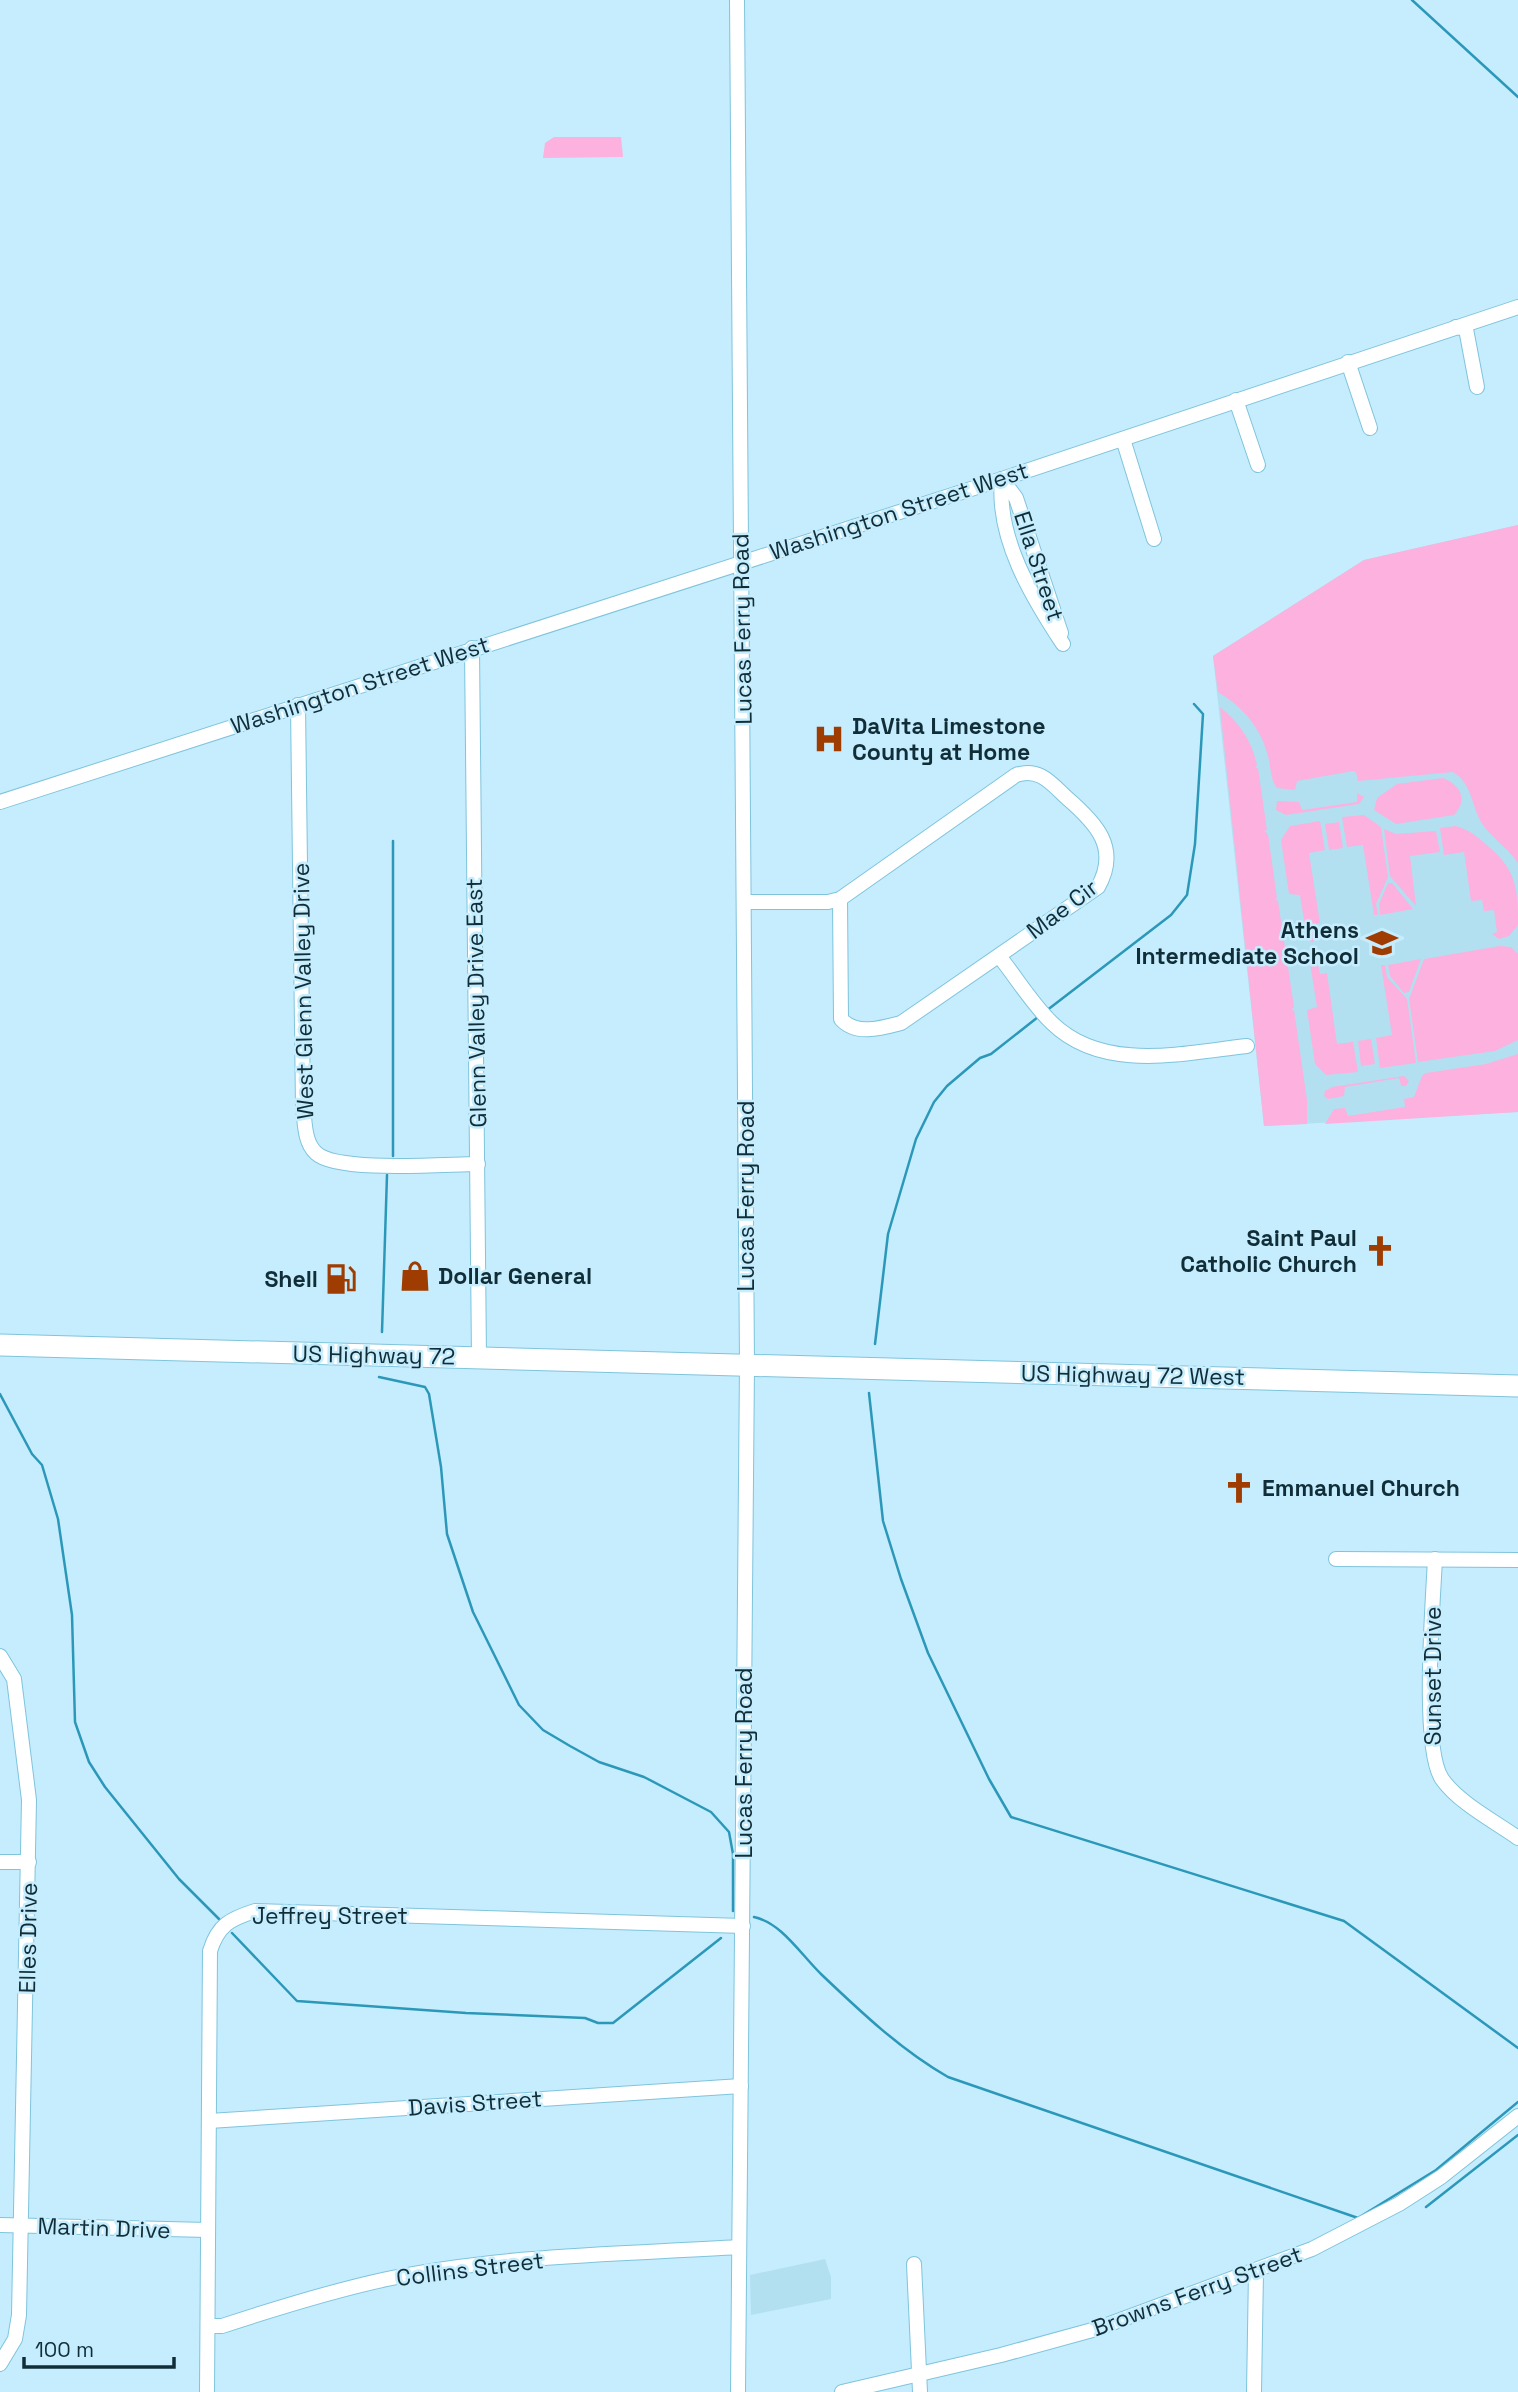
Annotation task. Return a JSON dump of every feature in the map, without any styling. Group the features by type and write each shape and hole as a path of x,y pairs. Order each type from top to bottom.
{"highway":[{"name":"US Highway 72","path":"0,1345 747,1365"},
{"name":"US Highway 72 West","path":"747,1365 1518,1386"}],"street":[{"name":"Lucas Ferry Road","path":"737,0 740,562 746,902 747,1365 738,2392"},
{"name":"Washington Street West","path":"0,802 1002,479 1518,307"},
{"path":"1456,327 1466,330 1477,387"},
{"path":"1349,362 1370,428"},
{"path":"1236,400 1258,465"},
{"path":"1123,439 1154,539"},
{"name":"Ella Street","path":"1002,479 1016,498 1063,644 1017,560 1000,503 1002,479"},
{"name":"Glenn Valley Drive East","path":"472,648 479,1358"},
{"name":"West Glenn Valley Drive","path":"298,705 303,1107 309,1143 317,1153 341,1163 478,1164"},
{"name":"Mae Cir","path":"1032,772 1043,776 1095,822 1101,833 1107,865 1098,887 901,1023 883,1028 848,1027 841,1019 840,899 1016,775 1032,772"},
{"path":"746,902 828,902 840,899"},
{"path":"999,956 1044,1013 1076,1041 1113,1053 1136,1056 1247,1046"},
{"path":"1336,1559 1518,1560"},
{"name":"Sunset Drive","path":"1435,1559 1431,1635 1433,1758 1443,1781 1518,1838"},
{"name":"Elles Drive","path":"0,1657 14,1679 24,1740 29,1862 19,2315 15,2339 0,2364"},
{"path":"0,1861 29,1862"},
{"name":"Jeffrey Street","path":"207,2392 210,1951 220,1926 231,1919 255,1911 743,1926"},
{"name":"Davis Street","path":"209,2121 741,2086"},
{"name":"Browns Ferry Street","path":"842,2392 1096,2329 1312,2249 1399,2204 1441,2177 1518,2116"},
{"name":"Martin Drive","path":"0,2225 208,2230"},
{"name":"Collins Street","path":"208,2326 222,2326 325,2294 429,2272 560,2259 739,2247"},
{"path":"914,2264 920,2392"},
{"path":"1254,2392 1256,2271"}],"shaded area":[{"path":"554,137 621,137 623,157 543,158 545,143"},
{"name":"Athens Intermediate School","path":"1518,525 1518,1112 1264,1126 1213,656 1364,560"},
{"path":"1518,525 1518,863 1483,825 1468,789 1453,772 1358,781 1356,772 1353,771 1297,781 1295,790 1277,788 1265,746 1256,727 1243,711 1218,692 1213,656 1364,560"},
{"path":"1220,707 1244,733 1255,756 1255,768 1258,768 1267,830 1264,831 1268,834 1275,899 1278,901 1294,1007 1291,1010 1294,1010 1307,1100 1307,1124 1264,1126"},
{"path":"1443,778 1454,785 1460,794 1461,804 1454,815 1396,824 1374,810 1377,798 1397,784"},
{"path":"1357,793 1364,797 1359,804 1286,815 1276,810 1277,801 1299,802 1302,810 1357,802"},
{"path":"1364,815 1381,827 1388,877 1376,904 1378,915 1374,915 1363,845 1347,847 1342,817"},
{"path":"1320,821 1325,850 1309,853 1320,923 1313,925 1315,940 1312,942 1307,939 1300,895 1289,894 1281,840 1290,826"},
{"path":"1339,822 1343,848 1329,850 1325,824"},
{"path":"1456,826 1482,840 1510,873 1516,891 1518,925 1509,936 1499,939 1492,934 1497,932 1494,910 1484,911 1482,900 1471,901 1464,852 1444,855 1440,828"},
{"path":"1384,829 1396,834 1436,831 1440,852 1410,856 1416,906 1390,876"},
{"path":"1388,883 1392,883 1413,909 1380,915 1379,904"},
{"path":"1500,946 1511,947 1518,954 1518,1040 1495,1051 1418,1062 1409,999 1424,959"},
{"path":"1317,959 1320,974 1327,973 1337,1044 1353,1042 1358,1072 1326,1075 1315,1064 1307,1010 1317,1007 1310,963"},
{"path":"1421,959 1409,992 1404,993 1390,976 1388,965"},
{"path":"1381,965 1385,965 1387,977 1407,999 1416,1063 1380,1068 1376,1038 1392,1035"},
{"path":"1371,1039 1375,1064 1361,1066 1358,1041"},
{"path":"1518,1054 1518,1112 1325,1124 1334,1109 1345,1108 1348,1116 1405,1107 1404,1099 1414,1097 1422,1076 1426,1073 1486,1064"},
{"path":"1404,1076 1409,1081 1406,1086 1401,1086 1399,1078 1345,1087 1344,1096 1328,1099 1324,1096 1325,1091 1332,1087"},
{"path":"825,2259 831,2277 831,2299 751,2315 750,2275"}],"waterway":[{"path":"1412,0 1518,97"},
{"path":"1046,1011 1171,915 1187,895 1195,844 1203,714 1194,704"},
{"path":"393,841 393,1156"},
{"path":"875,1344 888,1234 916,1139 934,1102 947,1086 980,1058 991,1054 1038,1017"},
{"path":"382,1332 387,1175"},
{"path":"379,1377 425,1387 429,1394 441,1467 447,1534 473,1612 519,1705 543,1730 570,1746 599,1762 644,1777 711,1812 729,1832 733,1854 733,1911"},
{"path":"869,1393 883,1521 901,1579 928,1653 989,1779 1011,1817 1344,1921 1518,2048"},
{"path":"0,1394 32,1454 42,1465 58,1519 72,1615 75,1722 89,1762 105,1787 179,1879 219,1919"},
{"path":"754,1917 764,1920 782,1933 822,1975 898,2043 948,2077 1358,2218 1436,2170 1518,2102"},
{"path":"232,1933 297,2001 585,2018 598,2023 613,2023 721,1938"},
{"path":"1426,2207 1518,2135"}],"place":[{"name":"DaVita Limestone County at Home","path":"829,739"},
{"name":"Athens Intermediate School","path":"1382,943"},
{"name":"Saint Paul Catholic Church","path":"1380,1251"},
{"name":"Dollar General","path":"415,1276"},
{"name":"Shell","path":"341,1279"},
{"name":"Emmanuel Church","path":"1239,1488"}]}
